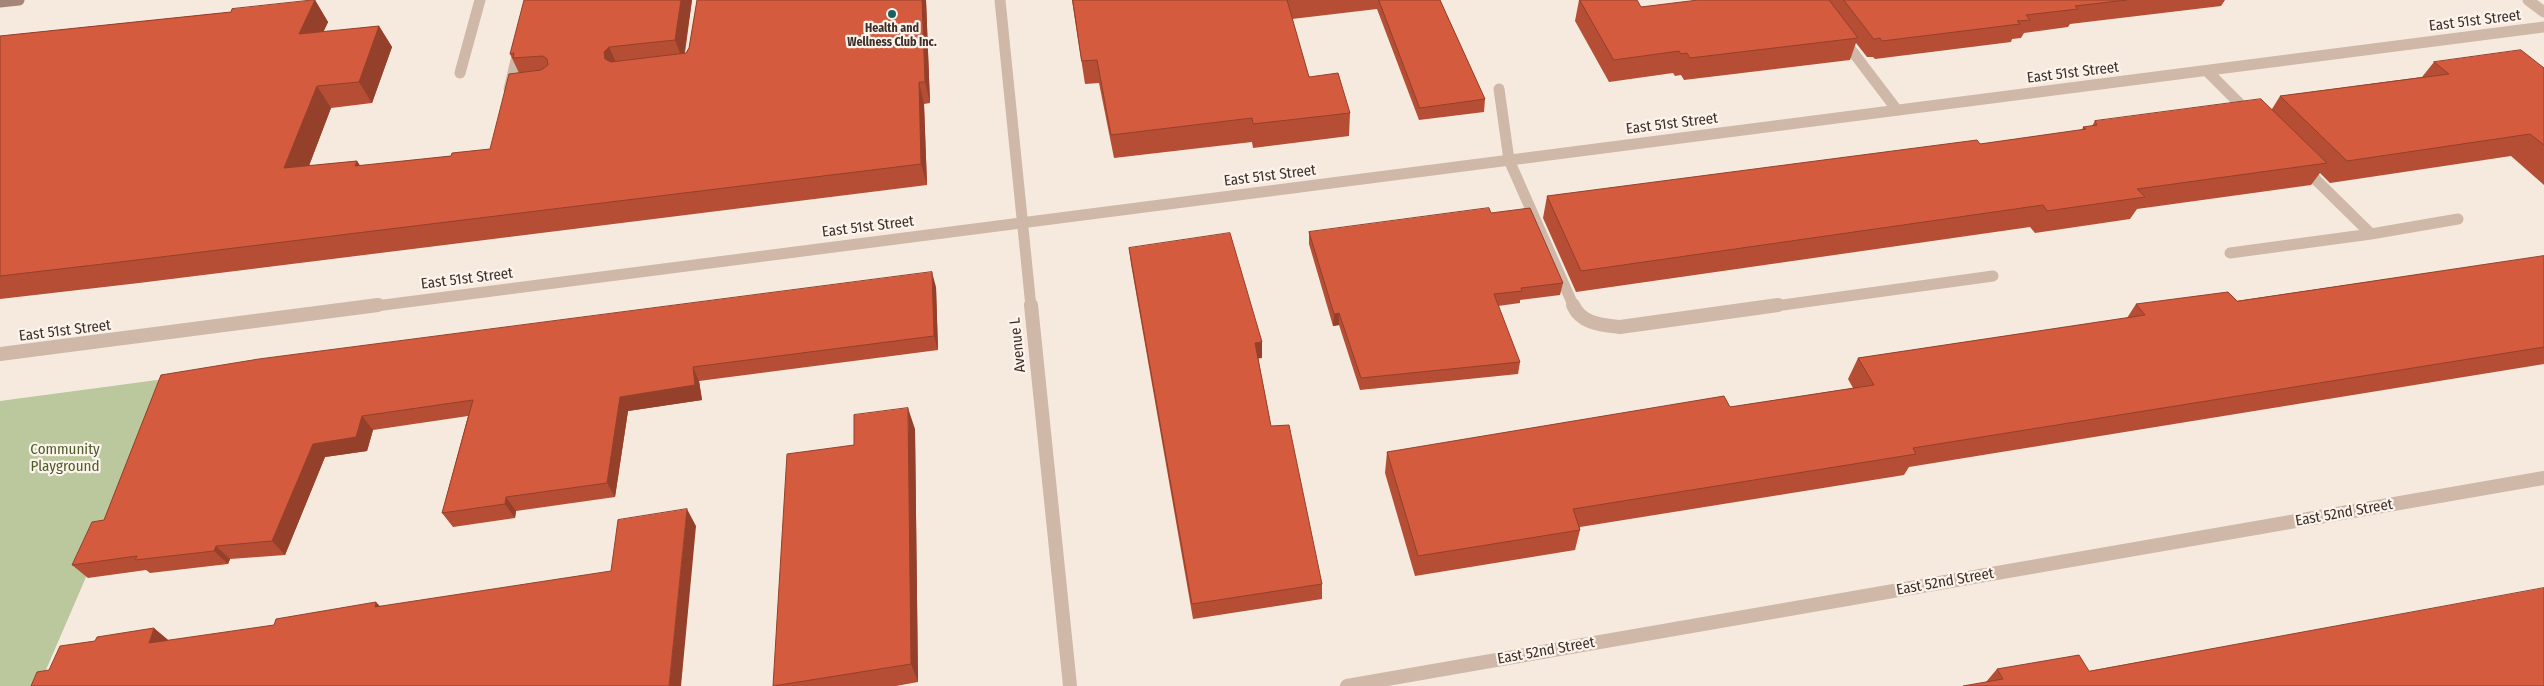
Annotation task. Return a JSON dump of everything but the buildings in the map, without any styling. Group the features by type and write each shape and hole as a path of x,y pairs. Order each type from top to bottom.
{"main road":[{"path":"0,2 20,0"}],"street":[{"path":"460,73 480,0"},
{"name":"Avenue L","path":"1000,0 1070,686"},
{"path":"2528,0 2544,12"},
{"name":"East 51st Street","path":"0,354 2544,27"},
{"path":"1836,30 1898,110"},
{"path":"517,88 508,89 522,36"},
{"path":"2207,71 2259,123"},
{"path":"1499,89 1510,160 1577,314 1598,324 1620,327 1993,276"},
{"path":"2294,158 2371,234"},
{"path":"2230,253 2371,234 2458,219"},
{"name":"East 52nd Street","path":"1346,686 2544,478"}],"green space":[{"name":"Community Playground","path":"172,378 39,686 0,686 0,401"}],"place":[{"name":"Health and Wellness Club Inc.","path":"892,14"}]}
